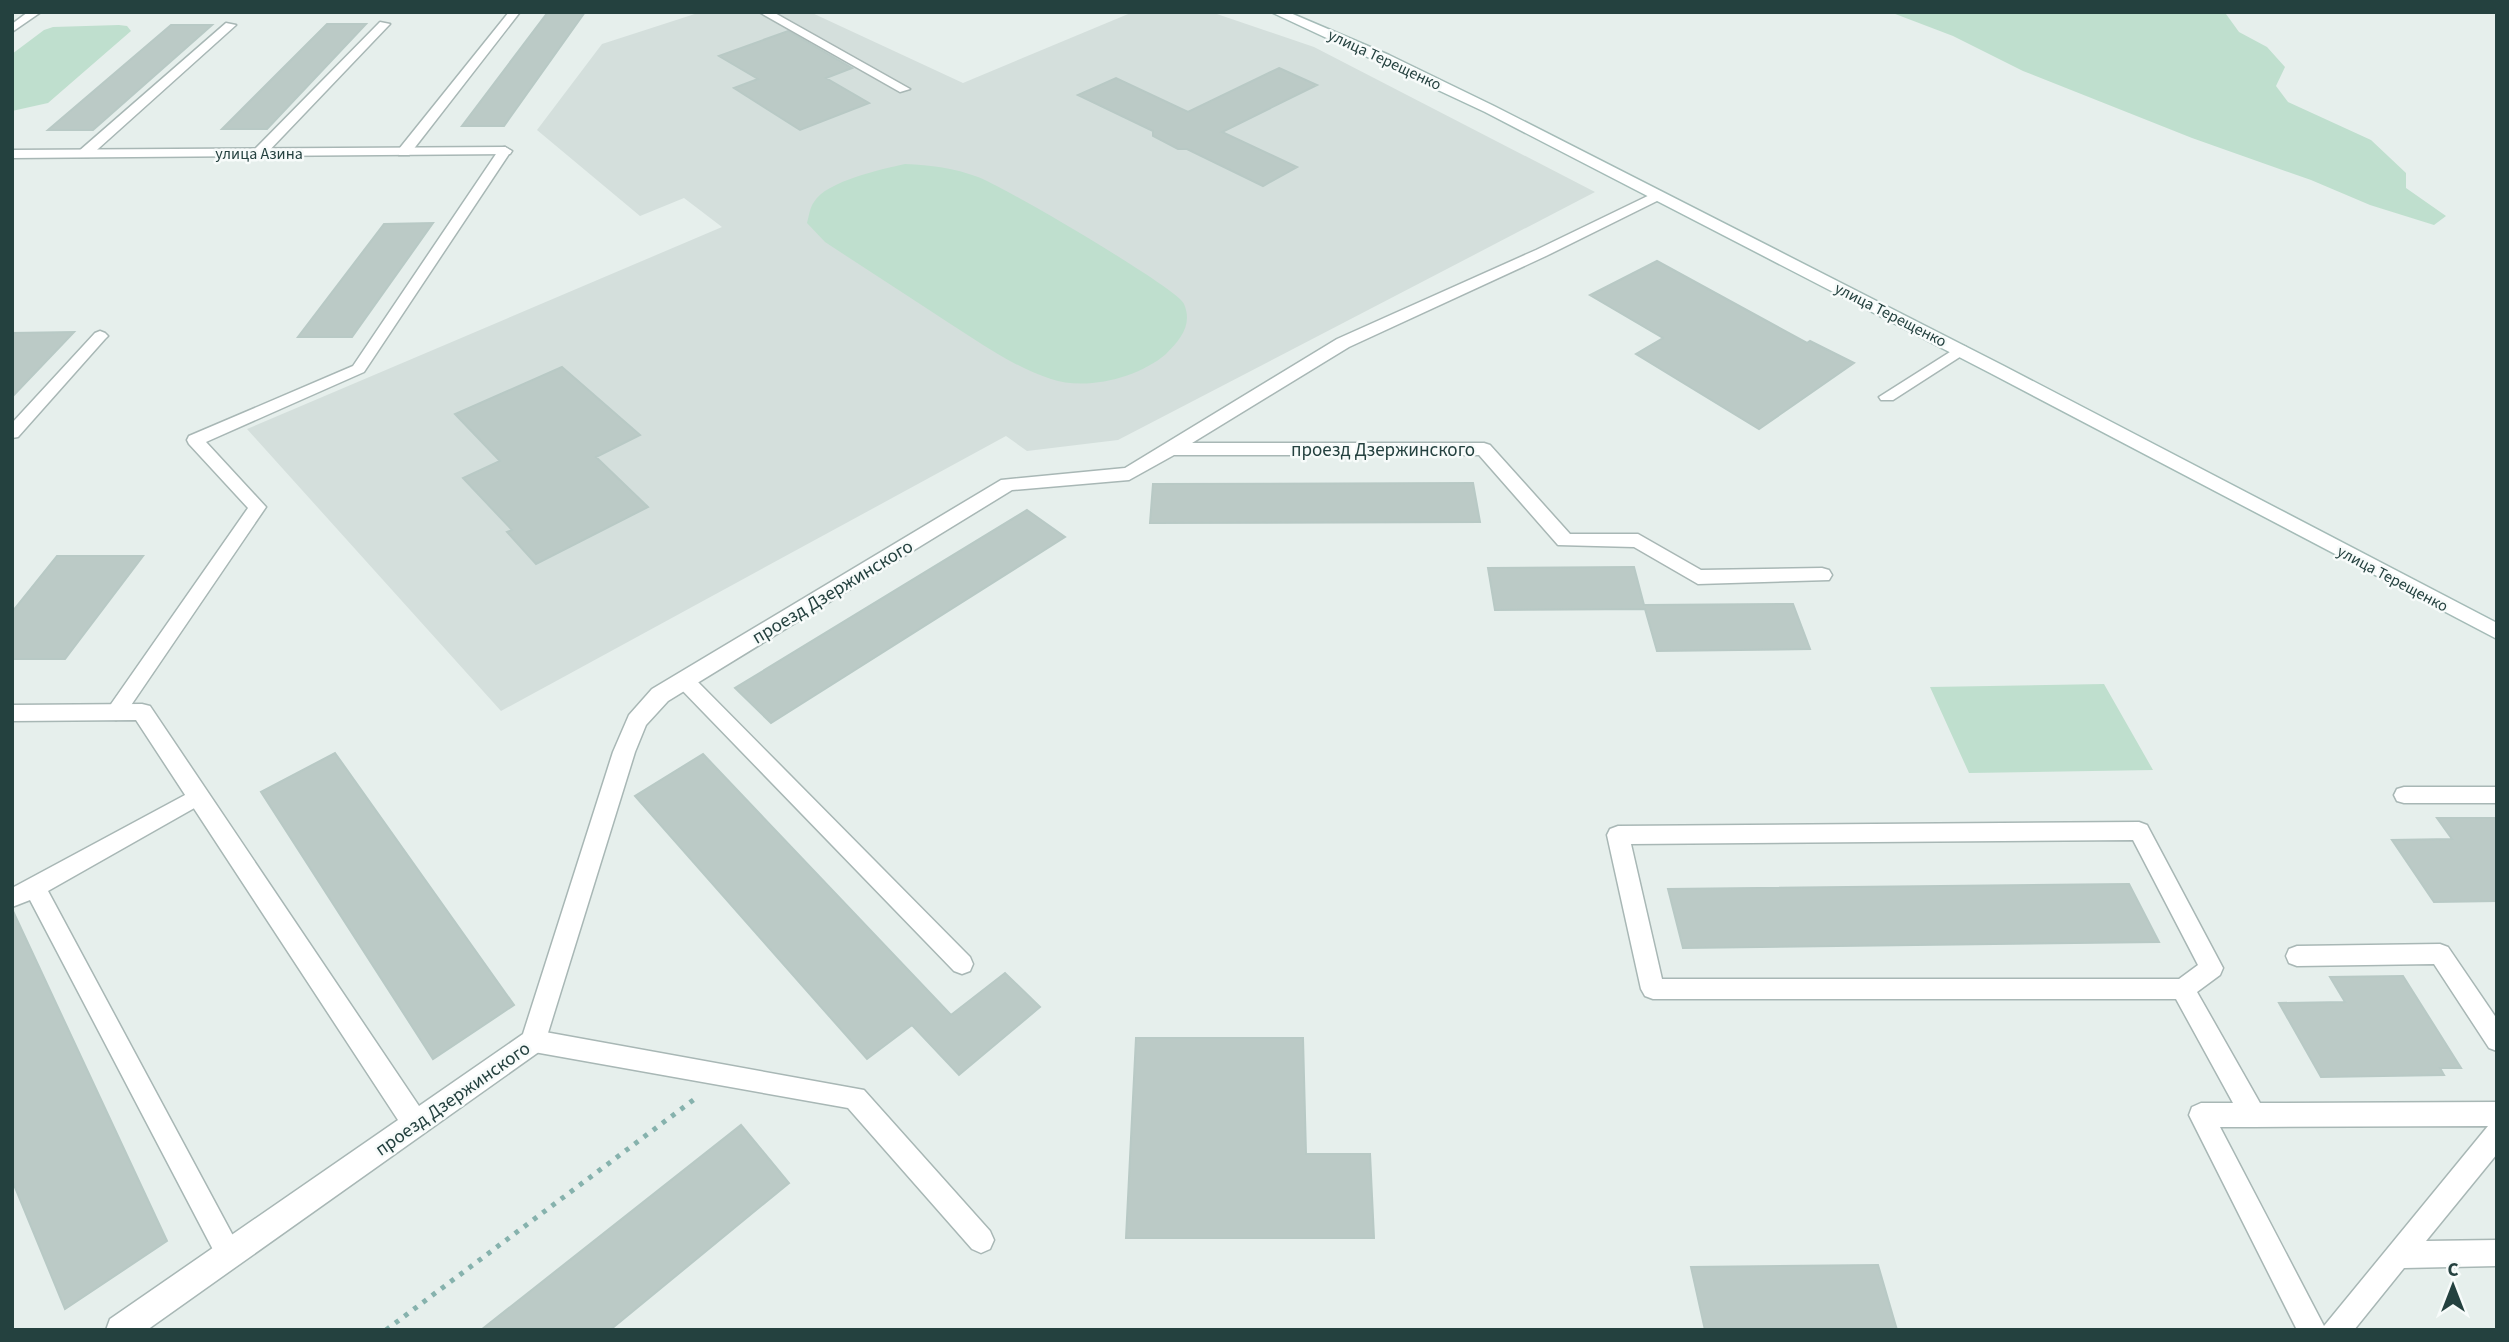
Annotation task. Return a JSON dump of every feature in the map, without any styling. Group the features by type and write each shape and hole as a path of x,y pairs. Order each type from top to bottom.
{"street":[{"name":"улица Терещенко","path":"1277,12 1363,48 1467,97 1961,349 2497,632"},
{"name":"улица Азина","path":"12,154 505,152"},
{"path":"1173,449 1343,343 1541,253 1658,195"},
{"name":"проезд Дзержинского","path":"121,1330 534,1041 624,752 638,721 660,695 1008,484 1129,474 1173,449 1484,449 1565,540 1638,541 1698,577 1822,575"},
{"path":"12,713 142,712 415,1123"}],"lane":[{"path":"12,29 36,12"},
{"path":"404,152 515,12"},
{"path":"764,12 904,89"},
{"path":"259,153 384,24"},
{"path":"84,154 230,25"},
{"path":"116,712 257,507 195,440 359,369 505,152"},
{"path":"12,433 100,336"},
{"path":"1887,397 1961,349"},
{"path":"684,680 962,964"},
{"path":"2404,795 2497,795"},
{"path":"12,898 198,796"},
{"path":"2139,831 2212,968 2183,989 1653,989 1618,835 2139,831"},
{"path":"34,887 229,1254"},
{"path":"2297,956 2440,954 2497,1040"},
{"path":"2183,989 2253,1115"},
{"path":"534,1041 855,1098 981,1240"},
{"path":"2312,1330 2201,1115 2497,1114"},
{"path":"2336,1330 2497,1133"},
{"path":"2397,1255 2497,1253"}],"path":[{"path":"386,1330 727,1075"}],"shaded area":[{"path":"701,12 810,12 963,83 1133,12 1211,12 1314,47 1595,192 1118,440 1027,451 1006,436 501,711 247,429 722,227 684,198 640,216 537,130 602,44"}],"green space":[{"path":"1890,12 2228,12 2226,14 2239,32 2267,47 2285,67 2276,86 2288,102 2371,140 2406,173 2406,188 2446,216 2434,225 2370,205 2023,71 1953,36"},
{"path":"127,26 131,31 48,103 12,111 12,54 44,30 53,27"},
{"path":"905,164 960,171 978,177 1123,259 1184,304 1187,319 1184,332 1166,354 1141,370 1095,383 1080,384 1051,379 1011,362 825,242 807,223 813,204 830,188 856,177"},
{"path":"2104,684 2153,770 1969,773 1930,687"}],"building":[{"path":"548,12 585,12 504,126 462,126"},
{"path":"327,24 366,24 267,129 222,129"},
{"path":"171,25 212,25 93,130 48,130"},
{"path":"788,31 852,68 826,78 869,103 800,130 734,88 758,79 719,56"},
{"path":"1279,68 1317,85 1222,132 1297,167 1263,186 1187,149 1178,149 1153,136 1153,131 1078,95 1116,78 1188,112"},
{"path":"433,223 352,337 298,337 384,224"},
{"path":"1657,261 1807,343 1810,341 1854,363 1759,429 1636,354 1663,338 1590,295"},
{"path":"74,332 12,397 12,333"},
{"path":"562,367 640,435 596,457 648,507 536,564 507,532 512,530 463,478 500,461 455,414"},
{"path":"1473,483 1480,522 1150,523 1153,484"},
{"path":"1027,510 1065,537 771,723 735,688"},
{"path":"57,556 143,556 65,659 12,659 12,612"},
{"path":"1634,567 1644,605 1793,604 1810,649 1657,651 1645,609 1495,610 1488,568"},
{"path":"335,753 514,1005 433,1059 261,792"},
{"path":"703,754 951,1015 1005,973 1040,1007 959,1075 912,1025 867,1059 635,796"},
{"path":"2437,818 2497,818 2497,901 2434,902 2392,840 2452,839"},
{"path":"2129,884 2159,942 1683,948 1668,889"},
{"path":"12,909 167,1241 65,1309 12,1180"},
{"path":"2403,976 2461,1068 2440,1068 2444,1075 2321,1077 2279,1003 2345,1002 2330,977"},
{"path":"1136,1038 1303,1038 1306,1154 1370,1154 1374,1238 1126,1238"},
{"path":"741,1125 789,1183 610,1330 481,1330"},
{"path":"1878,1265 1897,1330 1705,1330 1691,1267"}]}
